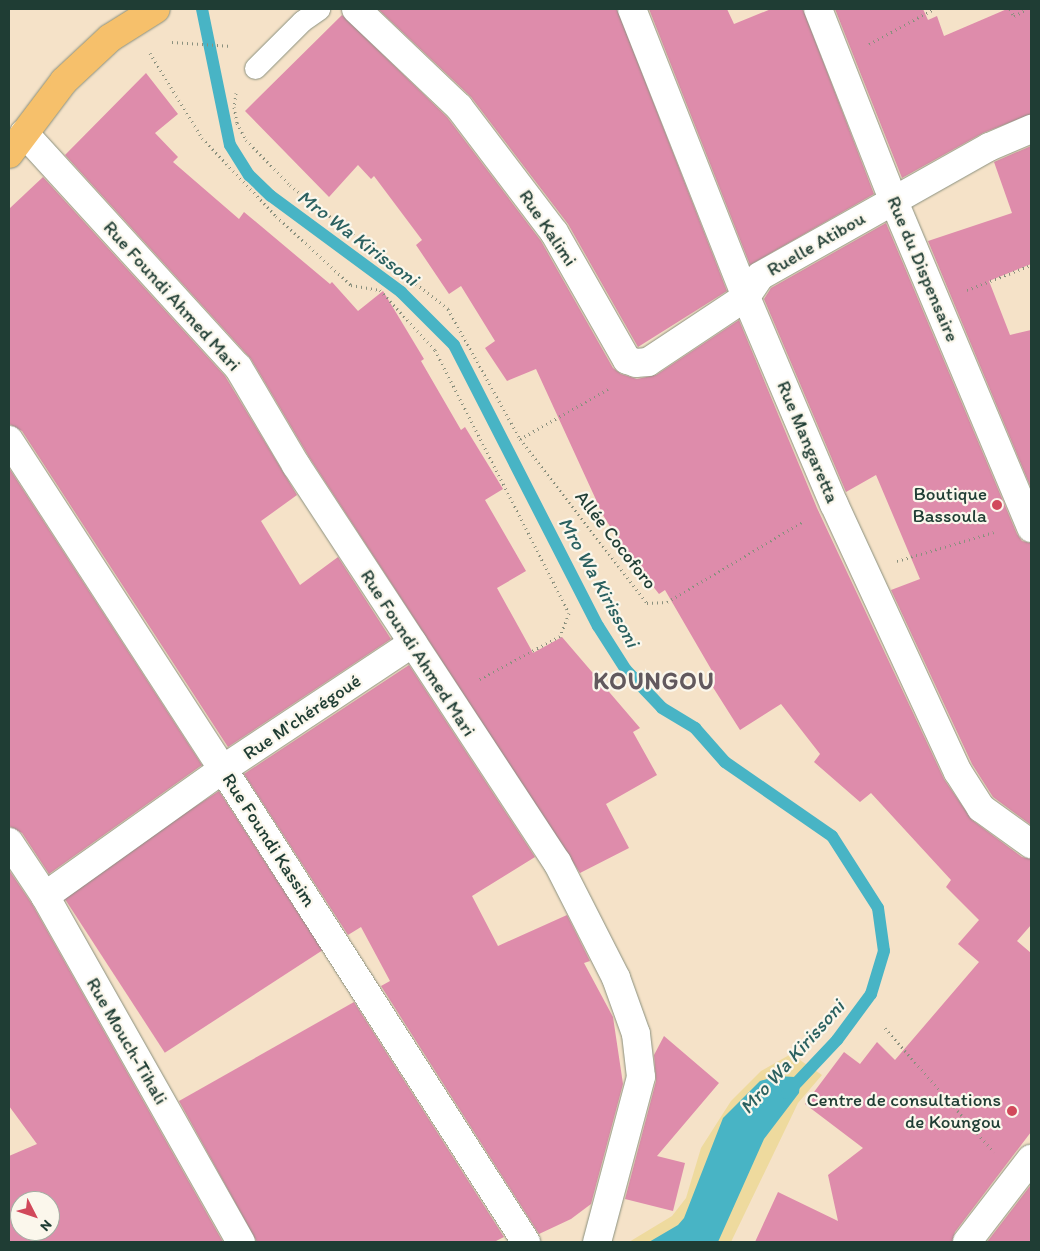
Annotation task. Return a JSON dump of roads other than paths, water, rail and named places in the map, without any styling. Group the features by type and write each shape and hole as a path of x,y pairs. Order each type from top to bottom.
{"main road":[{"path":"16,143 64,81 117,33 156,9"}],"street":[{"name":"Rue Kalimi","path":"356,9 459,107 554,232 627,360 648,362 746,297"},
{"name":"Rue Mangaretta","path":"632,9 746,297 834,504 867,570 958,772 981,808 1031,844"},
{"name":"Rue du Dispensaire","path":"818,9 937,304 1030,525"},
{"name":"Ruelle Atibou","path":"746,297 760,276 989,147 1031,129"},
{"name":"Rue Foundi Ahmed Mari","path":"16,143 238,367 296,465 413,643 446,697 557,862 616,978 636,1034 641,1077 597,1242"},
{"name":"Rue Foundi Kassim","path":"9,440 224,769 526,1242"},
{"name":"Rue M'chérégoué","path":"45,896 224,769 413,643"},
{"name":"Rue Mouch-Tihali","path":"9,842 45,896 241,1242"},
{"path":"967,1242 1024,1168"}],"lane":[{"path":"255,68 302,21 319,9"}],"water":[{"path":"777,1076 795,1077 800,1084 799,1093 764,1139 718,1242 649,1242 678,1225 684,1218 723,1118 760,1081"}],"waterway":[{"name":"Mro Wa Kirissoni","path":"202,9 230,145 249,175 271,196 401,292 454,345 598,626 626,670 662,708 695,728 725,762 832,836 878,908 884,951 871,994 837,1040 787,1093"}],"place":[{"name":"Boutique Bassoula","path":"997,505"},
{"name":"Centre de consultations de Koungou","path":"1012,1111"}],"district":[{"name":"KOUNGOU","path":"654,681"}]}
